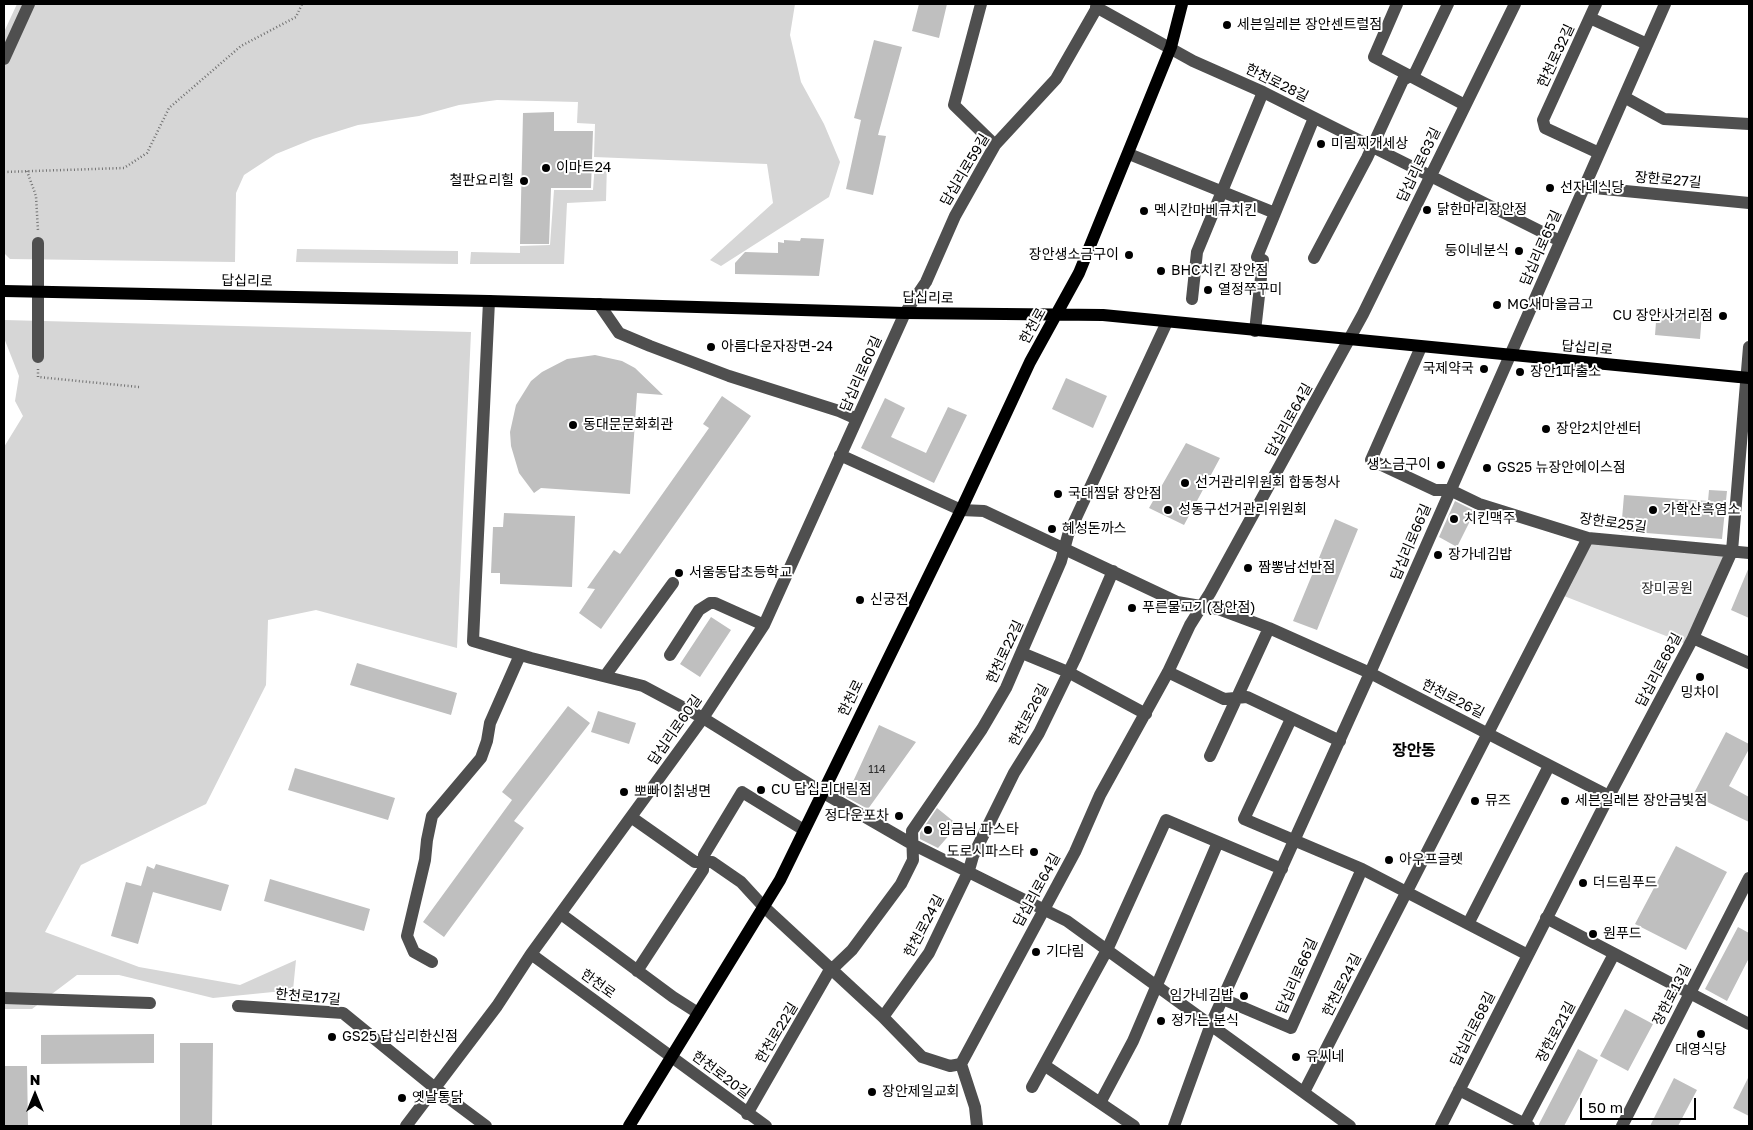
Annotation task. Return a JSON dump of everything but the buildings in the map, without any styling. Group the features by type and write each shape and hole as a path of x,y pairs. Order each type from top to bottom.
{"main road":[{"name":"한천로","path":"629,1126 780,880 961,510 1030,362 1080,273 1171,47 1182,4"},
{"name":"답십리로","path":"4,291 489,301 905,313 1103,315 1421,348 1748,378"}],"street":[{"path":"4,59 29,4"},
{"path":"981,4 954,105 995,145"},
{"path":"1397,4 1374,57 1465,105"},
{"path":"1314,258 1403,80 1415,73 1448,4"},
{"name":"답십리로63길","path":"1350,340 1515,4"},
{"name":"한천로32길","path":"1596,4 1543,120 1545,128 1599,153"},
{"name":"답십리로65길","path":"1510,355 1665,4"},
{"name":"답십리로59길","path":"905,313 926,282 955,216 995,145 1056,79 1097,6"},
{"name":"한천로28길","path":"1097,6 1193,61 1263,92 1429,177 1491,205 1560,241"},
{"path":"1590,18 1647,44"},
{"path":"1192,299 1197,252 1263,92"},
{"path":"1624,97 1664,119 1749,124"},
{"path":"1255,331 1263,260 1257,257 1314,118"},
{"path":"1129,154 1275,213"},
{"name":"장한로27길","path":"1584,187 1749,203"},
{"path":"38,243 38,357"},
{"path":"489,301 473,641 520,655 643,686 703,718 822,792 912,844 969,870 1042,910 1067,921 1350,1126"},
{"path":"599,304 619,332 642,343 729,376 839,411 857,419"},
{"name":"답십리로60길","path":"406,1126 497,1006 531,954 703,718 764,625 905,313"},
{"name":"한천로22길","path":"751,1119 828,974 852,950 901,884 913,860 912,831 982,729 1006,688 1061,561 1068,535 1167,322"},
{"name":"답십리로64길","path":"961,1064 1042,910 1075,852 1100,795 1146,714 1200,607 1210,593 1350,340"},
{"name":"답십리로68길","path":"1440,1126 1609,796 1693,638 1732,551 1748,378 1749,347"},
{"path":"1421,348 1370,460 1435,490 1450,490"},
{"name":"답십리로66길","path":"1174,1126 1211,1024 1340,741 1510,355"},
{"path":"840,455 961,510"},
{"name":"장한로25길","path":"1450,490 1479,504 1588,538 1749,552"},
{"name":"한천로26길","path":"961,510 984,511 1177,602 1218,609 1269,628 1370,673 1609,796"},
{"name":"한천로26길","path":"1407,892 1588,538"},
{"name":"한천로26길","path":"969,870 973,856 1010,781 1039,733 1113,571"},
{"path":"605,676 673,583"},
{"path":"670,655 699,610 710,603 715,603 764,625"},
{"path":"1210,756 1269,628"},
{"path":"1693,638 1749,663"},
{"path":"1022,653 1068,672 1146,714"},
{"path":"432,962 414,952 407,936 425,860 426,840 432,816 481,758 487,741 490,723 520,655"},
{"path":"1168,672 1224,699 1247,697 1340,741"},
{"path":"1291,719 1244,819 1294,842 1362,869 1528,955"},
{"path":"1468,924 1549,766"},
{"path":"637,971 703,870 704,855 742,792 804,830"},
{"path":"632,817 695,862 712,862 740,882 763,906 883,1017 922,1057 950,1066 961,1064 975,1107 977,1126"},
{"path":"1032,1086 1107,950 1166,820 1282,869"},
{"path":"1100,1103 1133,1041 1218,842"},
{"name":"답십리로66길","path":"1223,999 1290,1028 1362,869"},
{"name":"한천로24길","path":"883,1017 929,953 969,870"},
{"name":"장한로13길","path":"1622,1126 1749,878"},
{"name":"한천로24길","path":"1304,1092 1407,892"},
{"path":"560,914 698,1013"},
{"path":"1546,918 1689,995 1749,1024"},
{"name":"한천로","path":"531,954 671,1056"},
{"name":"장한로21길","path":"1527,1125 1614,954"},
{"path":"4,998 150,1003"},
{"name":"한천로17길","path":"238,1006 343,1013 434,1088 486,1126"},
{"name":"한천로20길","path":"671,1056 751,1119 766,1126"},
{"path":"1044,1065 1134,1126"},
{"path":"1459,1090 1527,1125"}],"path":[{"path":"4,172 124,168 147,153 169,108 241,46 296,17 302,4"},
{"path":"27,171 36,196 38,243"},
{"path":"38,357 38,376 138,386"}],"green space":[{"path":"17,4 795,4 790,35 801,82 824,124 840,162 829,197 721,266 710,260 773,203 767,164 594,157 595,124 577,123 578,102 497,100 459,105 419,116 358,125 313,139 276,154 244,175 236,193 235,262 10,259 4,253 4,32"},
{"path":"595,161 607,162 606,201 567,203 564,264 470,264 471,252 520,253 520,246 550,245 554,190 593,190"},
{"path":"297,249 458,251 458,264 296,262"},
{"path":"4,320 471,332 457,648 316,610 268,620 266,685 206,804 81,865 45,932 139,967 240,985 296,960 293,990 213,998 119,975 77,975 32,1009 4,1009 4,447 23,416 15,401 19,376 4,338"},
{"name":"장미공원","path":"1588,538 1732,551 1689,645 1559,594"}],"place":[{"name":"세븐일레븐 장안센트럴점","path":"1227,25"},
{"name":"미림찌개세상","path":"1321,144"},
{"name":"이마트24","path":"546,168"},
{"name":"철판요리힐","path":"524,181"},
{"name":"선자네식당","path":"1550,188"},
{"name":"닭한마리장안정","path":"1427,210"},
{"name":"멕시칸마베큐치킨","path":"1144,211"},
{"name":"둥이네분식","path":"1519,251"},
{"name":"장안생소금구이","path":"1129,255"},
{"name":"BHC치킨 장안점","path":"1161,271"},
{"name":"열정쭈꾸미","path":"1208,290"},
{"name":"MG새마을금고","path":"1497,305"},
{"name":"CU 장안사거리점","path":"1723,316"},
{"name":"아름다운자장면-24","path":"711,347"},
{"name":"국제약국","path":"1484,369"},
{"name":"장안1파출소","path":"1520,372"},
{"name":"동대문문화회관","path":"573,425"},
{"name":"장안2치안센터","path":"1546,429"},
{"name":"생소금구이","path":"1441,465"},
{"name":"GS25 뉴장안에이스점","path":"1487,468"},
{"name":"선거관리위원회 합동청사","path":"1185,483"},
{"name":"국대찜닭 장안점","path":"1058,494"},
{"name":"성동구선거관리위원회","path":"1168,510"},
{"name":"가학산흑염소","path":"1653,510"},
{"name":"치킨맥주","path":"1454,519"},
{"name":"혜성돈까스","path":"1052,529"},
{"name":"장가네김밥","path":"1438,555"},
{"name":"짬뽕남선반점","path":"1248,568"},
{"name":"서울동답초등학교","path":"679,573"},
{"name":"신궁전","path":"860,600"},
{"name":"푸른물고기(장안점)","path":"1132,608"},
{"name":"밍차이","path":"1700,677"},
{"name":"CU 답십리대림점","path":"761,790"},
{"name":"뽀빠이칡냉면","path":"624,792"},
{"name":"뮤즈","path":"1475,801"},
{"name":"세븐일레븐 장안금빛점","path":"1565,801"},
{"name":"정다운포차","path":"899,816"},
{"name":"임금님 파스타","path":"928,830"},
{"name":"도로시파스타","path":"1034,852"},
{"name":"아우프글렛","path":"1389,860"},
{"name":"더드림푸드","path":"1583,883"},
{"name":"원푸드","path":"1593,934"},
{"name":"기다림","path":"1036,952"},
{"name":"임가네김밥","path":"1244,996"},
{"name":"정가는 분식","path":"1161,1021"},
{"name":"대영식당","path":"1701,1034"},
{"name":"GS25 답십리한신점","path":"332,1037"},
{"name":"유씨네","path":"1296,1057"},
{"name":"장안제일교회","path":"872,1092"},
{"name":"옛날통닭","path":"402,1098"}],"district":[{"name":"장안동","path":"1414,751"}]}
